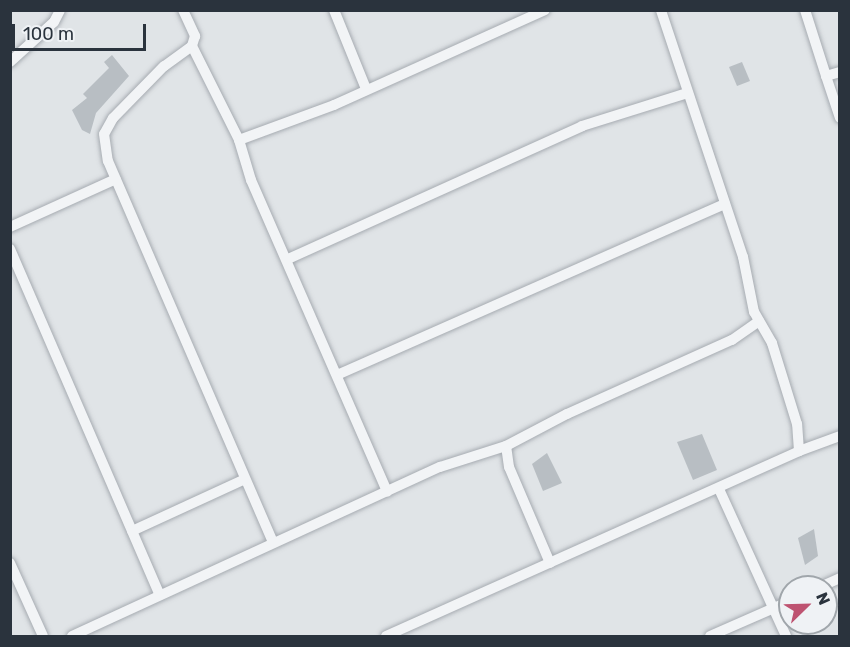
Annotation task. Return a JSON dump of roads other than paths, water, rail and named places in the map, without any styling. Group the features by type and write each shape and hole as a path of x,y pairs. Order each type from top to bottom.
{"street":[{"path":"10,62 54,22 60,10"},
{"path":"183,10 195,36 192,46 164,66 113,118 104,134 116,178 273,543"},
{"path":"334,10 366,89"},
{"path":"239,140 275,129 545,10"},
{"path":"661,10 759,321 771,343 797,424 799,451"},
{"path":"805,10 840,118"},
{"path":"192,46 239,140 251,180 288,259 387,492"},
{"path":"826,76 840,72"},
{"path":"288,259 582,126 687,93"},
{"path":"10,227 116,178"},
{"path":"337,375 724,204"},
{"path":"10,249 160,595"},
{"path":"72,636 95,632 160,595 440,467 507,446 567,414 732,340 759,321"},
{"path":"386,636 719,489 799,451 840,436"},
{"path":"507,446 509,467 550,563"},
{"path":"132,531 245,479"},
{"path":"719,489 786,636"},
{"path":"10,563 43,636"},
{"path":"710,636 778,607"}]}
